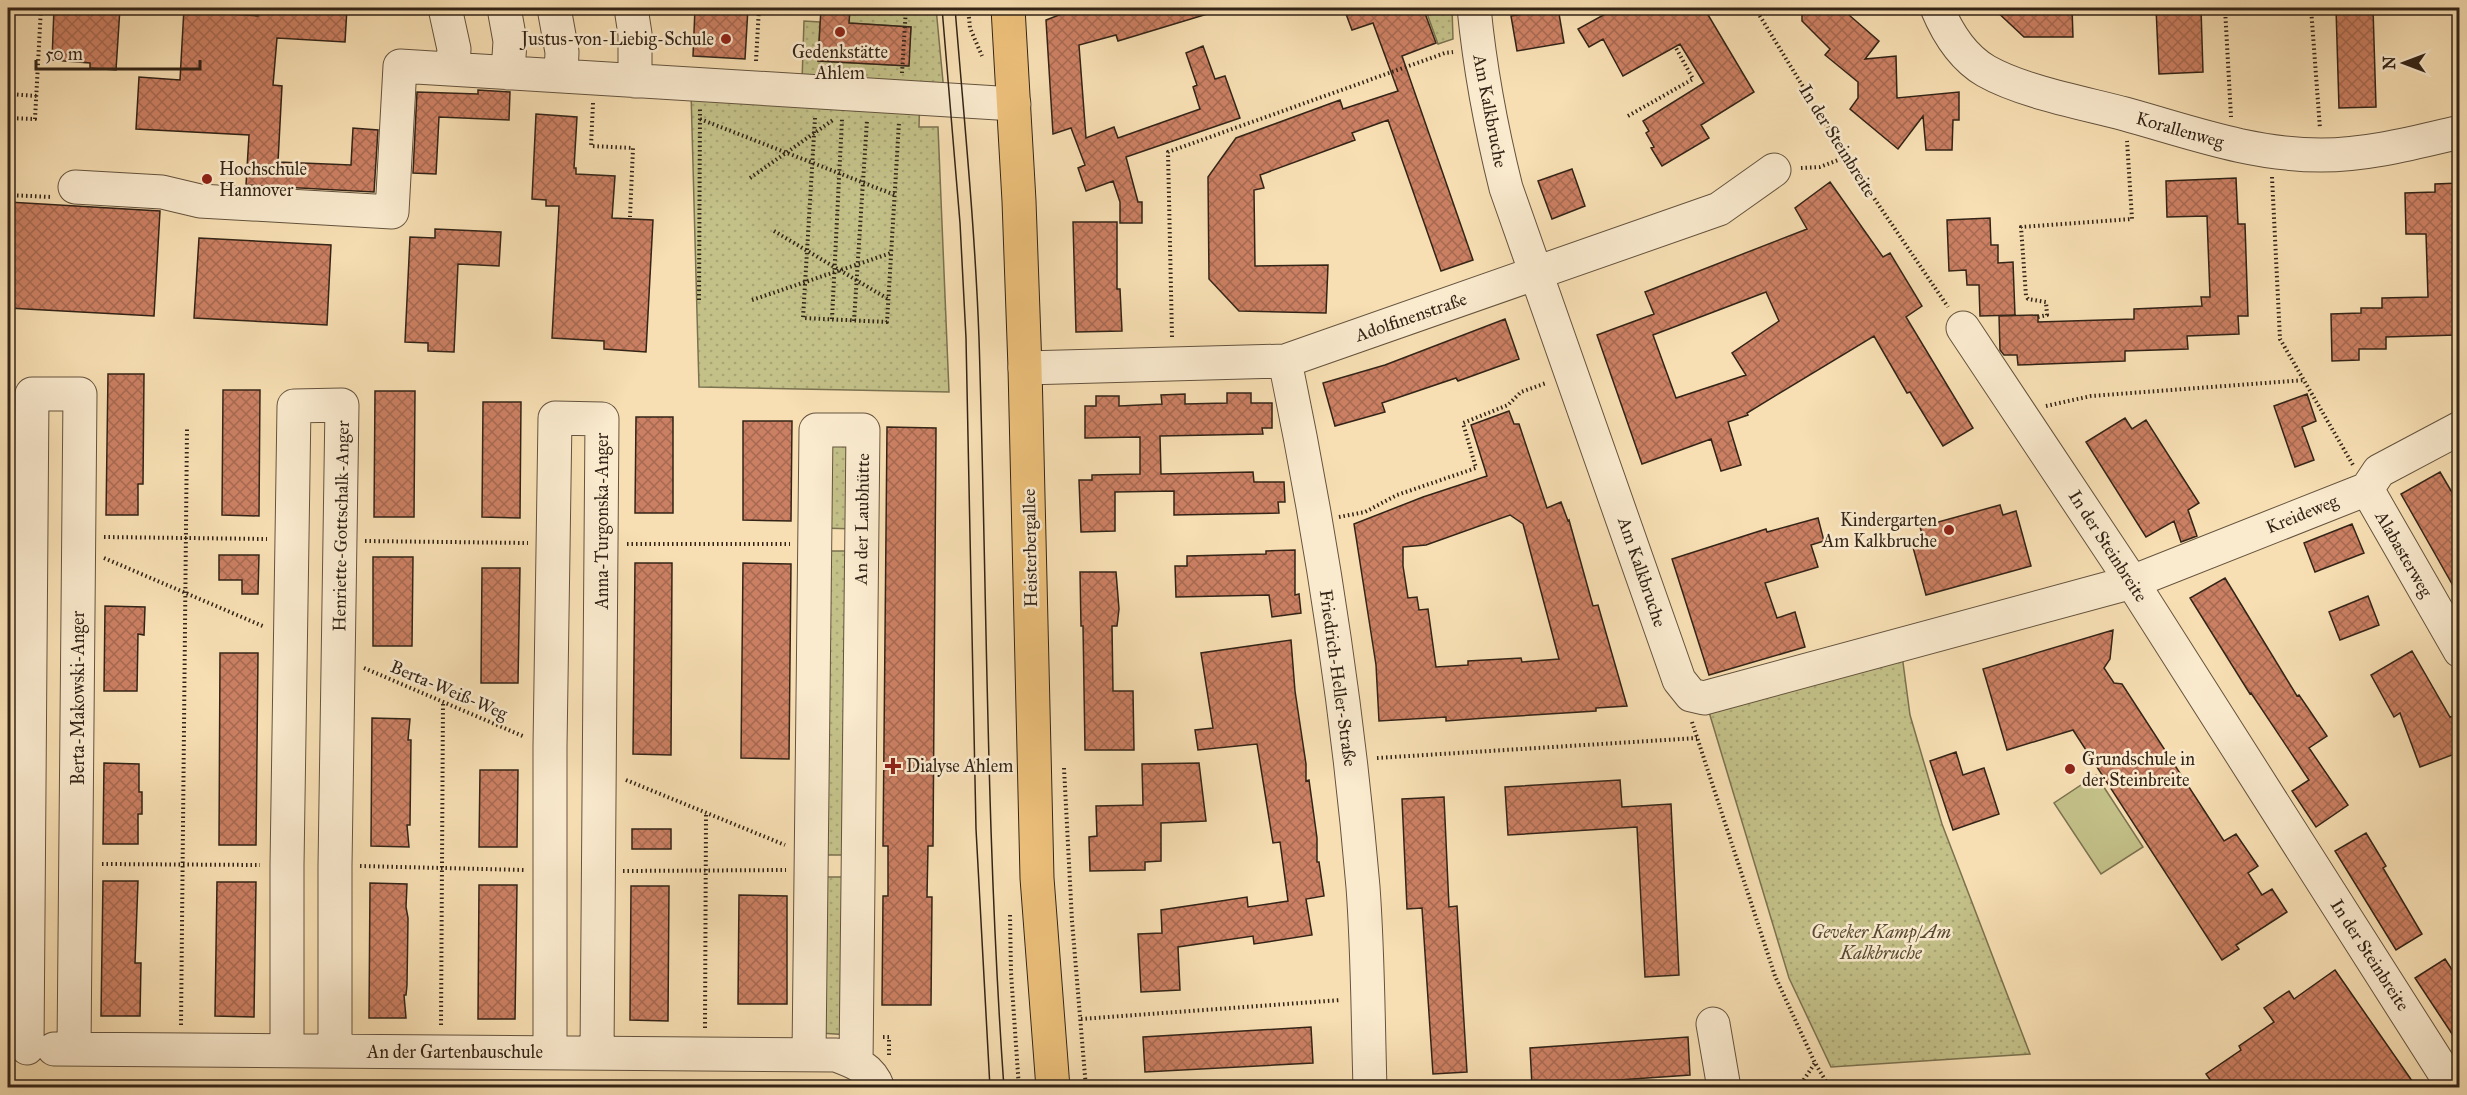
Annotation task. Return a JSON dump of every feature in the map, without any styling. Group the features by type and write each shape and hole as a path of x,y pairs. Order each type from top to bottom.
{"main road":[{"name":"Heisterbergallee","path":"1008,8 1025,368 1037,878 1053,1088"}],"street":[{"path":"445,8 454,50 453,69"},
{"path":"504,8 510,41 508,73"},
{"path":"555,8 562,52 561,76"},
{"path":"631,8 635,34 635,81"},
{"name":"Am Kalkbruche","path":"1474,8 1489,121 1506,188 1679,680 1691,695"},
{"name":"Korallenweg","path":"1936,8 1945,28 1966,56 1986,71 2072,101 2232,145 2269,153 2321,155 2382,151 2460,132"},
{"path":"75,187 162,192 201,201 392,212 400,66 1014,104"},
{"name":"Adolfinenstraße","path":"1025,368 1285,361 1719,209 1774,170"},
{"name":"In der Steinbreite","path":"1963,328 2132,582 2454,1088"},
{"name":"Friedrich-Heller-Straße","path":"1285,361 1309,478 1349,759 1363,888 1370,1088"},
{"name":"Berta-Makowski-Anger","path":"23,1048 28,858 32,394 80,394 74,1049"},
{"name":"Henriette-Gottschalk-Anger","path":"288,1050 290,638 294,406 342,405 335,866 335,1051"},
{"name":"Anna-Turgonska-Anger","path":"550,1053 550,747 555,418 602,419 597,1053"},
{"name":"Kreideweg","path":"2132,582 2367,489 2379,471 2460,428"},
{"name":"An der Laubhütte","path":"809,1054 816,429 863,430 856,1063"},
{"name":"Alabasterweg","path":"2367,489 2460,651"},
{"path":"29,534 79,542"},
{"path":"293,539 340,541"},
{"path":"552,543 602,544"},
{"path":"815,544 862,545"},
{"path":"1691,695 1704,698 2132,582"},
{"path":"28,858 77,861"},
{"path":"811,863 859,871"},
{"path":"288,866 335,866"},
{"path":"550,870 598,871"},
{"path":"1713,1024 1724,1088"},
{"name":"An der Gartenbauschule","path":"23,1048 440,1053 809,1054 837,1055 856,1063"},
{"path":"856,1063 870,1074 878,1088"}],"path":[{"path":"8,118 35,119 41,8 18,8"},
{"path":"754,88 759,8"},
{"path":"817,92 803,318 886,322 906,8"},
{"path":"968,8 970,28 982,53 983,63"},
{"name":"In der Steinbreite","path":"1755,8 1846,158 1963,328"},
{"path":"2224,8 2232,145"},
{"path":"2311,8 2321,155"},
{"path":"1628,116 1693,79 1676,48"},
{"path":"1172,364 1168,152 1445,52 1478,50"},
{"path":"594,78 591,146 633,148 630,217"},
{"path":"699,300 700,85"},
{"path":"8,94 37,96"},
{"path":"854,321 868,95"},
{"path":"750,178 843,113 832,320"},
{"path":"2038,317 2047,315 2046,302 2028,299 2026,296 2021,227 2132,219 2125,114"},
{"path":"700,118 895,195"},
{"path":"2269,153 2280,339 2367,489"},
{"path":"1774,170 1820,167 1846,158"},
{"path":"774,231 888,299"},
{"path":"752,300 891,254"},
{"path":"1315,521 1365,512 1397,495 1476,468 1463,423 1508,405 1521,392 1573,374"},
{"path":"2019,412 2091,396 2305,380"},
{"path":"181,1049 187,428"},
{"path":"79,542 186,538 293,539"},
{"path":"340,541 552,543"},
{"path":"79,542 186,593 290,638"},
{"path":"602,544 815,544"},
{"name":"Berta-Weiß-Weg","path":"339,657 550,747"},
{"path":"1691,695 1690,714 1696,738 1775,976 1815,1064 1830,1088"},
{"path":"440,1053 443,702"},
{"path":"1349,759 1696,738"},
{"path":"599,768 706,813 811,863"},
{"path":"705,1053 706,813"},
{"path":"77,861 288,866"},
{"path":"598,871 705,870 811,863"},
{"path":"335,866 550,870"},
{"path":"1081,1019 1368,998"},
{"path":"1793,1088 1803,1081 1815,1064"}],"green space":[{"path":"850,8 936,8 944,92 920,91 919,127 938,127 949,392 699,387 691,92 802,81 804,21 820,22 818,61 908,66 911,27 849,23"},
{"path":"1425,8 1452,8 1453,39 1438,44"},
{"path":"832,443 846,443 856,529 822,528"},
{"path":"826,551 850,551 853,855 818,855"},
{"name":"Geveker Kamp/Am Kalkbruche","path":"1902,655 1910,715 1942,824 2030,1054 1831,1067 1789,978 1706,702"},
{"path":"2096,775 2143,847 2101,874 2054,803"},
{"path":"824,877 845,877 850,1035 820,1033"}],"building":[{"path":"54,8 120,8 116,70 90,68 90,63 52,60"},
{"path":"184,8 217,8 217,13 258,16 258,8 347,8 345,42 277,38 273,85 282,86 278,162 351,165 353,128 378,130 374,192 246,185 249,135 136,129 139,77 180,80"},
{"path":"695,8 748,8 745,59 693,56"},
{"path":"821,8 850,8 849,23 911,27 909,66 818,61"},
{"path":"1077,8 1213,8 1214,12 1118,41 1116,35 1079,45 1086,138 1114,127 1118,138 1200,109 1193,87 1197,85 1186,53 1203,46 1215,79 1225,76 1240,118 1126,157 1138,202 1142,202 1142,223 1120,223 1120,202 1113,181 1086,191 1078,168 1085,165 1071,128 1053,134 1046,20"},
{"path":"1365,8 1423,8 1436,43 1402,56 1473,260 1441,271 1388,120 1352,133 1355,140 1260,175 1264,188 1254,190 1255,266 1328,265 1326,313 1239,311 1209,279 1208,177 1236,138 1340,100 1343,109 1398,91 1373,23 1352,30 1346,14"},
{"path":"1558,8 1564,43 1517,51 1511,16"},
{"path":"1616,8 1704,8 1754,92 1701,125 1709,138 1662,166 1651,148 1654,147 1646,133 1649,131 1643,121 1704,83 1680,44 1623,76 1603,39 1589,47 1578,29"},
{"path":"1802,8 1849,8 1849,15 1879,41 1865,59 1896,56 1897,98 1959,92 1959,120 1953,120 1952,150 1926,150 1923,116 1898,149 1850,109 1858,98 1858,82 1825,55 1830,49 1802,21"},
{"path":"1993,8 2072,8 2073,37 2024,37"},
{"path":"2156,8 2201,8 2203,72 2159,74"},
{"path":"2336,8 2373,8 2376,107 2339,108"},
{"path":"478,90 510,92 509,120 439,117 436,174 413,173 417,92 478,94"},
{"path":"536,114 577,117 574,168 576,168 576,174 615,176 612,218 653,220 646,352 604,349 604,341 552,338 559,206 546,206 546,200 532,199"},
{"path":"1572,169 1585,206 1552,219 1538,181"},
{"path":"2236,178 2238,224 2245,224 2248,316 2238,316 2239,334 2187,336 2188,349 2125,351 2125,361 2018,365 2017,355 2004,355 2000,350 1999,316 2038,315 2038,322 2134,319 2134,309 2202,306 2201,297 2210,297 2207,216 2167,217 2166,181"},
{"path":"1830,182 1883,257 1890,253 1922,306 1906,317 1973,428 1943,446 1910,392 1907,393 1874,336 1747,413 1748,415 1728,422 1741,465 1721,471 1711,439 1642,464 1597,335 1654,314 1645,292 1807,229 1795,208","holes":["1766,292 1779,321 1732,353 1746,375 1676,398 1653,335"]},
{"path":"2460,183 2460,296 2455,297 2456,335 2386,337 2386,349 2359,349 2359,360 2332,361 2331,314 2361,313 2361,308 2382,308 2382,298 2428,297 2426,234 2406,234 2405,193 2435,192 2435,184"},
{"path":"8,202 160,211 154,316 8,308"},
{"path":"1990,218 1991,245 1998,245 1998,263 2013,262 2015,315 1980,316 1979,285 1967,285 1966,270 1949,271 1947,220"},
{"path":"1073,222 1117,222 1117,289 1120,289 1122,331 1076,332"},
{"path":"435,229 501,232 499,266 458,264 454,352 428,351 428,343 405,342 410,237 435,238"},
{"path":"199,238 331,245 327,325 194,318"},
{"path":"1505,319 1519,359 1458,381 1456,378 1382,403 1385,412 1335,426 1323,383 1385,365"},
{"path":"108,374 144,374 143,484 138,484 138,515 106,515"},
{"path":"223,390 260,390 259,516 222,515"},
{"path":"375,391 415,391 414,517 374,517"},
{"path":"1227,393 1251,393 1251,403 1272,403 1272,428 1262,428 1263,434 1160,436 1161,474 1253,472 1254,482 1284,482 1285,502 1278,502 1279,513 1174,515 1174,491 1115,492 1115,531 1081,532 1079,480 1092,480 1092,475 1140,474 1140,437 1085,438 1085,406 1096,406 1096,396 1119,396 1119,406 1162,404 1161,395 1185,394 1185,404 1227,403"},
{"path":"2307,394 2316,421 2302,427 2314,460 2295,467 2274,406"},
{"path":"483,402 521,402 520,518 482,517"},
{"path":"1509,411 1514,424 1519,424 1547,508 1561,502 1569,520 1593,606 1598,605 1627,706 1596,708 1596,711 1446,721 1446,717 1379,721 1376,665 1354,524 1423,497 1487,476 1471,425","holes":["1510,515 1523,524 1559,659 1522,662 1521,658 1468,661 1468,665 1436,667 1428,609 1419,610 1417,597 1408,598 1403,566 1403,547 1426,545"]},
{"path":"636,417 673,417 673,513 635,513"},
{"path":"2125,418 2132,429 2146,420 2199,503 2188,510 2197,536 2181,542 2174,521 2146,537 2086,442"},
{"path":"743,421 792,421 791,521 743,520"},
{"path":"887,427 936,428 933,846 928,846 927,897 932,897 931,1005 882,1005 883,896 888,896 888,846 883,846"},
{"path":"2440,472 2460,506 2460,598 2401,494"},
{"path":"2000,505 2003,515 2016,511 2031,566 1926,595 1911,540 1923,537 1920,527"},
{"path":"1818,518 1824,541 1811,545 1818,567 1765,583 1777,618 1795,612 1805,647 1709,675 1672,559 1766,529 1767,532"},
{"path":"2352,524 2364,553 2315,572 2304,543"},
{"path":"1295,550 1295,595 1299,594 1301,613 1272,617 1269,595 1176,597 1175,566 1187,566 1187,556 1266,554 1266,551"},
{"path":"219,555 259,555 258,594 242,594 242,580 219,580"},
{"path":"373,557 413,557 412,646 373,646"},
{"path":"635,563 672,563 671,755 633,754"},
{"path":"743,563 791,564 789,759 741,758"},
{"path":"482,568 520,568 518,683 481,683"},
{"path":"1080,572 1116,572 1119,609 1117,626 1112,626 1113,691 1133,691 1134,750 1085,750"},
{"path":"2225,578 2297,696 2299,695 2327,736 2309,748 2348,805 2316,827 2292,791 2309,780 2250,694 2190,598"},
{"path":"2368,596 2379,625 2340,640 2329,612"},
{"path":"105,606 145,607 144,635 138,634 137,691 104,691"},
{"path":"2113,630 2110,659 2104,668 2114,683 2122,684 2224,841 2236,834 2258,866 2248,873 2262,895 2272,889 2287,912 2236,945 2239,949 2222,960 2073,730 2007,750 1983,669"},
{"path":"1291,640 1306,781 1309,780 1317,838 1317,862 1319,862 1324,896 1306,899 1312,935 1254,944 1253,936 1178,947 1180,990 1141,992 1138,934 1162,933 1161,910 1247,897 1248,907 1288,901 1280,842 1273,843 1257,744 1198,750 1195,730 1213,728 1201,653"},
{"path":"2412,651 2450,717 2460,714 2460,752 2420,767 2400,713 2394,717 2371,675"},
{"path":"220,653 258,653 256,845 219,845"},
{"path":"372,718 410,719 408,740 411,740 410,825 407,825 409,847 371,846"},
{"path":"1956,752 1963,775 1984,768 1999,814 1953,830 1930,761"},
{"path":"104,763 139,764 142,814 138,814 138,844 103,844"},
{"path":"1199,763 1206,821 1161,823 1161,861 1145,862 1145,870 1090,871 1089,837 1097,836 1096,806 1143,805 1142,764"},
{"path":"480,770 518,770 517,847 479,847"},
{"path":"1620,780 1622,807 1671,804 1679,975 1645,977 1637,827 1508,835 1505,787"},
{"path":"1444,797 1449,907 1457,906 1467,1072 1433,1074 1422,908 1407,909 1402,799"},
{"path":"632,829 671,829 671,849 632,849"},
{"path":"2366,833 2386,866 2383,868 2422,934 2396,950 2335,851"},
{"path":"103,881 138,881 135,963 141,963 140,1016 101,1016"},
{"path":"217,882 256,882 254,1017 215,1016"},
{"path":"370,883 407,884 407,985 406,995 404,995 406,1018 369,1018"},
{"path":"479,885 517,885 515,1019 478,1019"},
{"path":"631,886 669,886 668,1021 630,1020"},
{"path":"739,895 787,896 787,1004 738,1004"},
{"path":"2445,959 2460,982 2460,1046 2415,978"},
{"path":"2335,970 2417,1088 2216,1088 2206,1074 2241,1050 2239,1046 2274,1022 2264,1008 2289,991 2294,999"},
{"path":"1311,1027 1313,1063 1145,1072 1143,1037"},
{"path":"1688,1037 1690,1075 1532,1086 1530,1048"}],"tram line":[{"path":"942,8 960,223 966,338 976,829 990,1088"},
{"path":"955,8 969,173 979,338 990,807 1004,1088"}],"place":[{"name":"Gedenkstätte Ahlem","path":"840,32"},
{"name":"Justus-von-Liebig-Schule","path":"726,39"},
{"name":"Hochschule Hannover","path":"207,179"},
{"name":"Kindergarten Am Kalkbruche","path":"1949,530"},
{"name":"Dialyse Ahlem","path":"893,766"},
{"name":"Grundschule in der Steinbreite","path":"2070,769"}]}
